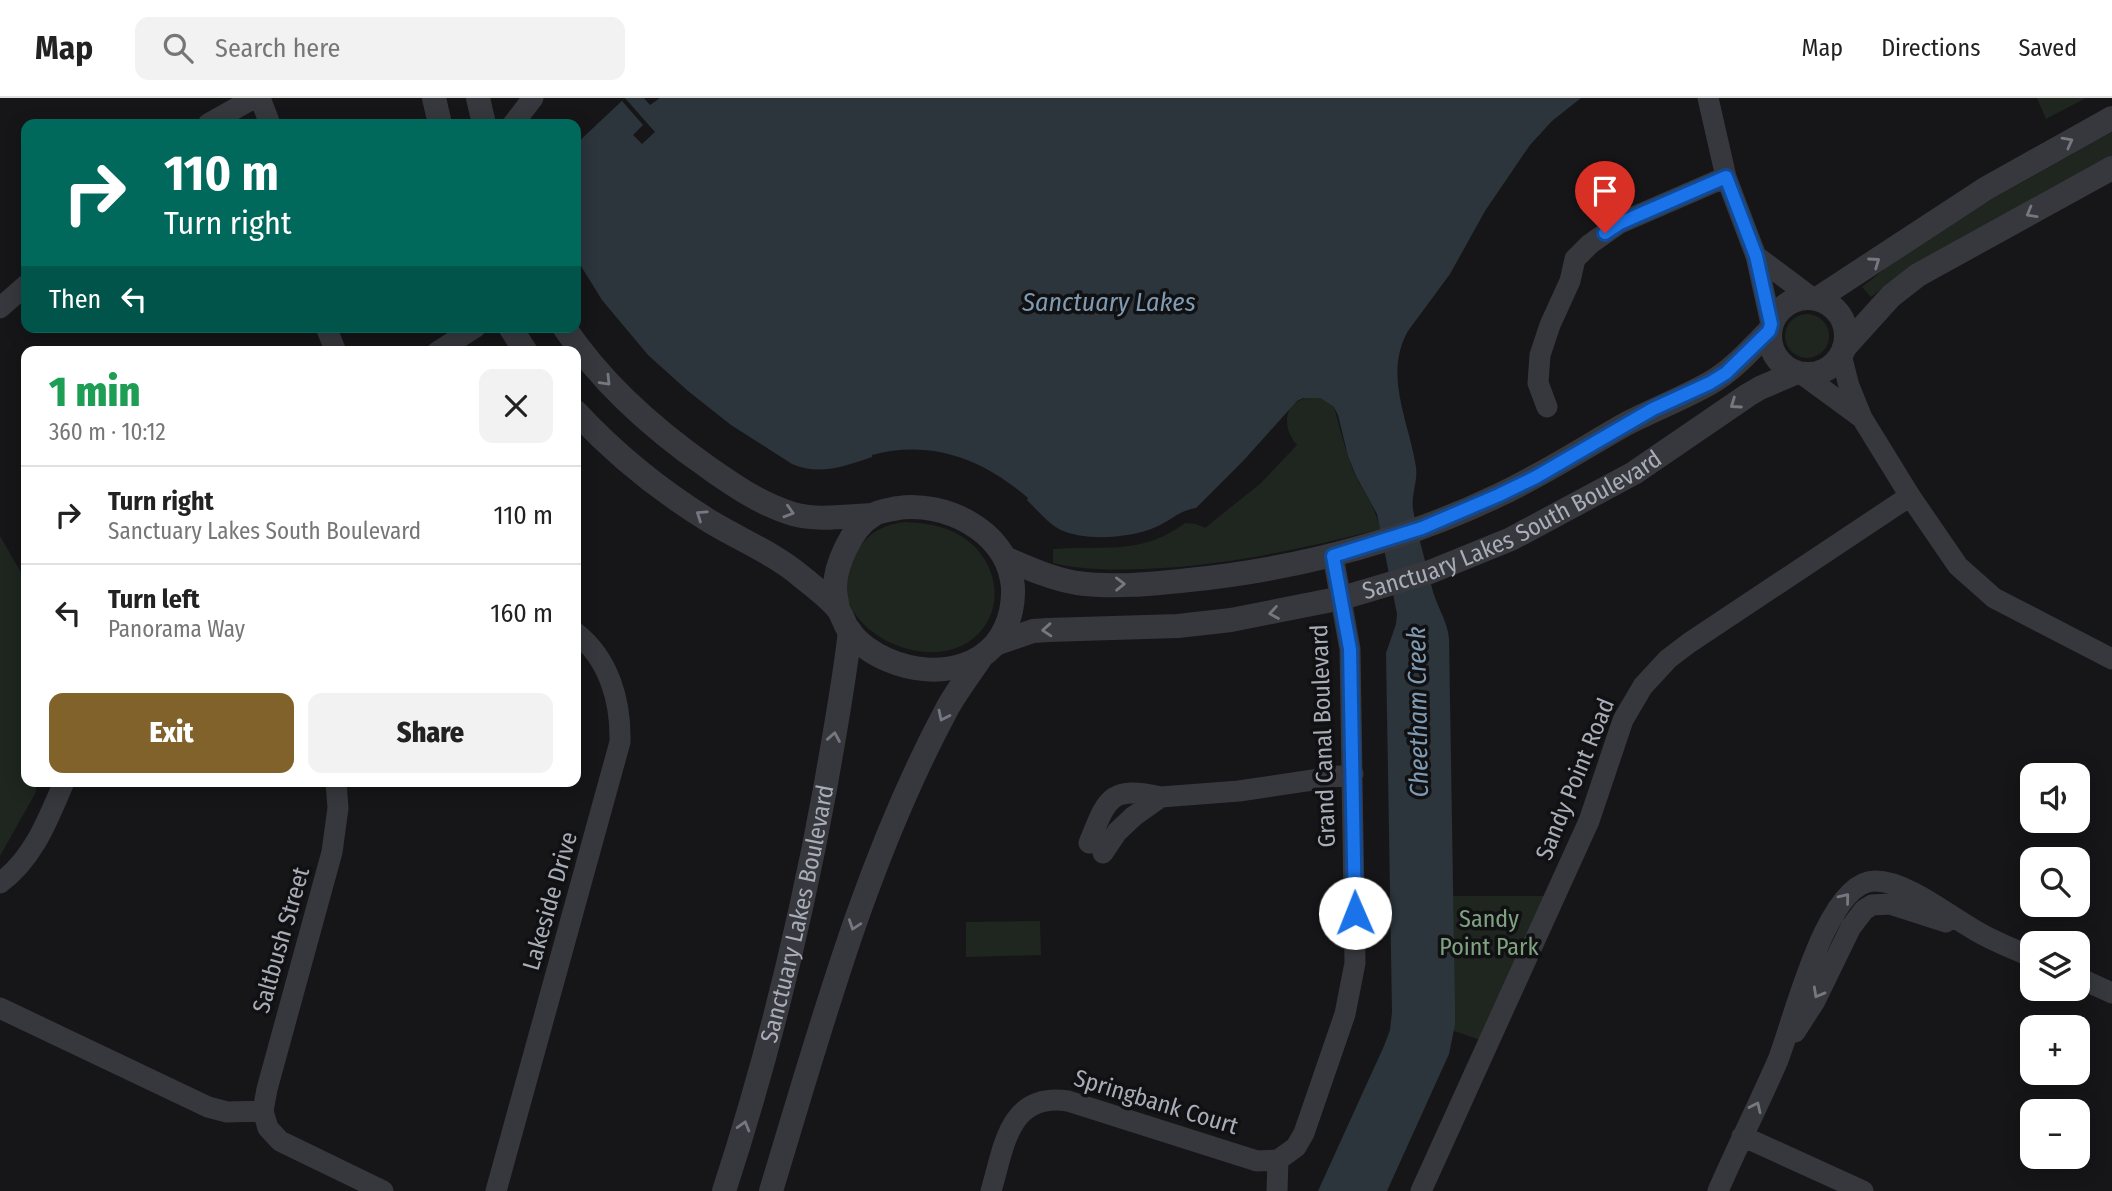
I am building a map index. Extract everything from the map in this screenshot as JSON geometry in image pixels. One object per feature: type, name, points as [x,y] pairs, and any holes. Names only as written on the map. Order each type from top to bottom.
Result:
[{"type":"street","points":[[217,119],[254,98]]},
{"type":"street","points":[[260,98],[268,119]]},
{"type":"street","points":[[433,98],[439,119]]},
{"type":"street","points":[[478,98],[483,119]]},
{"type":"street","points":[[517,119],[533,98]]},
{"type":"street","points":[[1708,98],[1726,177],[1756,256],[1770,328],[1770,344],[1775,357],[1784,366],[1862,418]]},
{"type":"street","points":[[1770,328],[1777,313],[1787,304],[1799,299],[1815,298],[1846,282],[1973,196],[2112,118]]},
{"type":"street","points":[[1798,374],[1824,371],[1834,364],[1891,296],[1918,275],[2112,168]]},
{"type":"street","points":[[1547,407],[1538,383],[1540,355],[1570,281],[1575,259],[1590,244],[1620,223],[1726,177]]},
{"type":"street","points":[[1756,256],[1838,312],[1844,323],[1846,336],[1843,351],[1849,386],[1862,418],[1910,496],[1958,566],[1994,598],[2112,659]]},
{"type":"street","points":[[0,308],[21,289]]},
{"type":"street","name":"Sanctuary Lakes South Boulevard","points":[[1007,559],[1067,581],[1163,583],[1278,568],[1380,542],[1422,528],[1524,483],[1653,409],[1710,383],[1726,373],[1770,328]]},
{"type":"street","points":[[446,346],[467,333]]},
{"type":"street","points":[[581,352],[627,402],[685,451],[731,484],[774,507],[807,517],[873,515],[913,506],[931,508],[970,523],[988,537],[1007,559],[1013,580],[1014,598],[1009,621],[989,651],[964,666],[914,668],[887,660],[870,650],[849,631],[838,609],[835,587],[839,564],[856,530],[873,515]]},
{"type":"street","name":"Sanctuary Lakes South Boulevard","points":[[989,651],[1040,630],[1178,626],[1284,611],[1342,598],[1430,572],[1511,540],[1634,473],[1760,388],[1798,374]]},
{"type":"street","points":[[581,417],[620,455],[649,478],[709,521],[789,567],[838,609]]},
{"type":"street","name":"Sandy Point Road","points":[[1421,1191],[1590,821],[1623,720],[1643,686],[1668,659],[1689,643],[1910,496]]},
{"type":"street","name":"Grand Canal Boulevard","points":[[1278,1160],[1289,1155],[1301,1141],[1345,1014],[1356,941],[1350,649],[1333,556]]},
{"type":"street","name":"Sanctuary Lakes Boulevard","points":[[724,1191],[790,957],[817,831],[842,689],[849,631]]},
{"type":"street","name":"Lakeside Drive","points":[[496,1191],[620,742],[620,714],[608,674],[590,645],[581,637]]},
{"type":"street","name":"Sanctuary Lakes Boulevard","points":[[771,1191],[847,946],[874,869],[898,811],[948,706],[989,651]]},
{"type":"street","points":[[1095,851],[1134,816],[1161,797],[1239,791],[1353,774]]},
{"type":"street","points":[[0,883],[13,873],[39,839],[62,787]]},
{"type":"street","name":"Saltbush Street","points":[[263,1111],[332,852],[338,808],[336,787]]},
{"type":"street","points":[[1717,1191],[1779,1058],[1815,1001],[1851,927],[1864,910],[1872,905],[1889,904],[1978,932],[2020,951]]},
{"type":"street","points":[[2090,983],[2112,993]]},
{"type":"street","points":[[0,1007],[208,1107],[227,1112],[263,1111],[268,1128],[280,1142],[383,1191]]},
{"type":"street","name":"Springbank Court","points":[[991,1191],[1016,1117],[1031,1105],[1047,1099],[1068,1101],[1257,1161],[1278,1160]]},
{"type":"street","points":[[1742,1136],[1863,1191]]},
{"type":"street","points":[[1277,1191],[1278,1160]]},
{"type":"green space","points":[[2037,98],[2086,98],[2046,119]]},
{"type":"green space","points":[[2112,132],[2112,156],[1910,267],[1871,297],[1862,287],[1967,213]]},
{"type":"green space","points":[[1807,314],[1822,321],[1829,336],[1822,351],[1807,358],[1792,351],[1785,336],[1792,321]]},
{"type":"green space","points":[[1312,397],[1320,398],[1334,407],[1355,475],[1373,507],[1380,529],[1292,550],[1203,564],[1109,569],[1053,563],[1053,549],[1137,545],[1169,533],[1185,523],[1205,528],[1261,483],[1297,445],[1289,430],[1288,415],[1295,403]]},
{"type":"green space","points":[[904,522],[933,525],[961,536],[983,556],[990,569],[995,597],[992,611],[976,636],[955,649],[930,652],[904,648],[880,637],[860,620],[848,600],[846,577],[856,552],[876,531]]},
{"type":"green space","points":[[0,536],[21,572],[21,787],[36,787],[36,792],[0,856]]},
{"type":"green space","name":"Sandy Point Park","points":[[1453,896],[1546,896],[1480,1040],[1454,1031]]},
{"type":"green space","points":[[1040,921],[1041,955],[966,957],[966,922]]},
{"type":"water","name":"Sanctuary Lakes","points":[[625,98],[644,98],[650,105],[660,98],[1581,98],[1552,121],[1530,145],[1485,211],[1450,274],[1408,331],[1398,364],[1400,398],[1416,467],[1413,504],[1415,519],[1434,594],[1449,638],[1455,1025],[1449,1054],[1387,1191],[1318,1191],[1384,1046],[1390,1030],[1392,1012],[1386,653],[1397,614],[1377,514],[1356,476],[1334,407],[1320,398],[1303,398],[1297,401],[1196,508],[1180,513],[1146,531],[1121,536],[1081,536],[1059,529],[1042,516],[1028,498],[1011,484],[974,463],[935,451],[894,451],[872,455],[842,466],[802,468],[731,425],[688,391],[648,355],[602,300],[581,266],[581,139]]},
{"type":"pier","points":[[625,98],[655,132],[642,144],[633,135],[643,125],[622,101]]},
{"type":"route","points":[[1355,913],[1350,649],[1333,556],[1422,528],[1536,477],[1653,409],[1726,373],[1769,331],[1771,324],[1756,256],[1726,177],[1620,223],[1605,233]]},
{"type":"water label","name":"Cheetham Creek","points":[[1418,712]]}]
